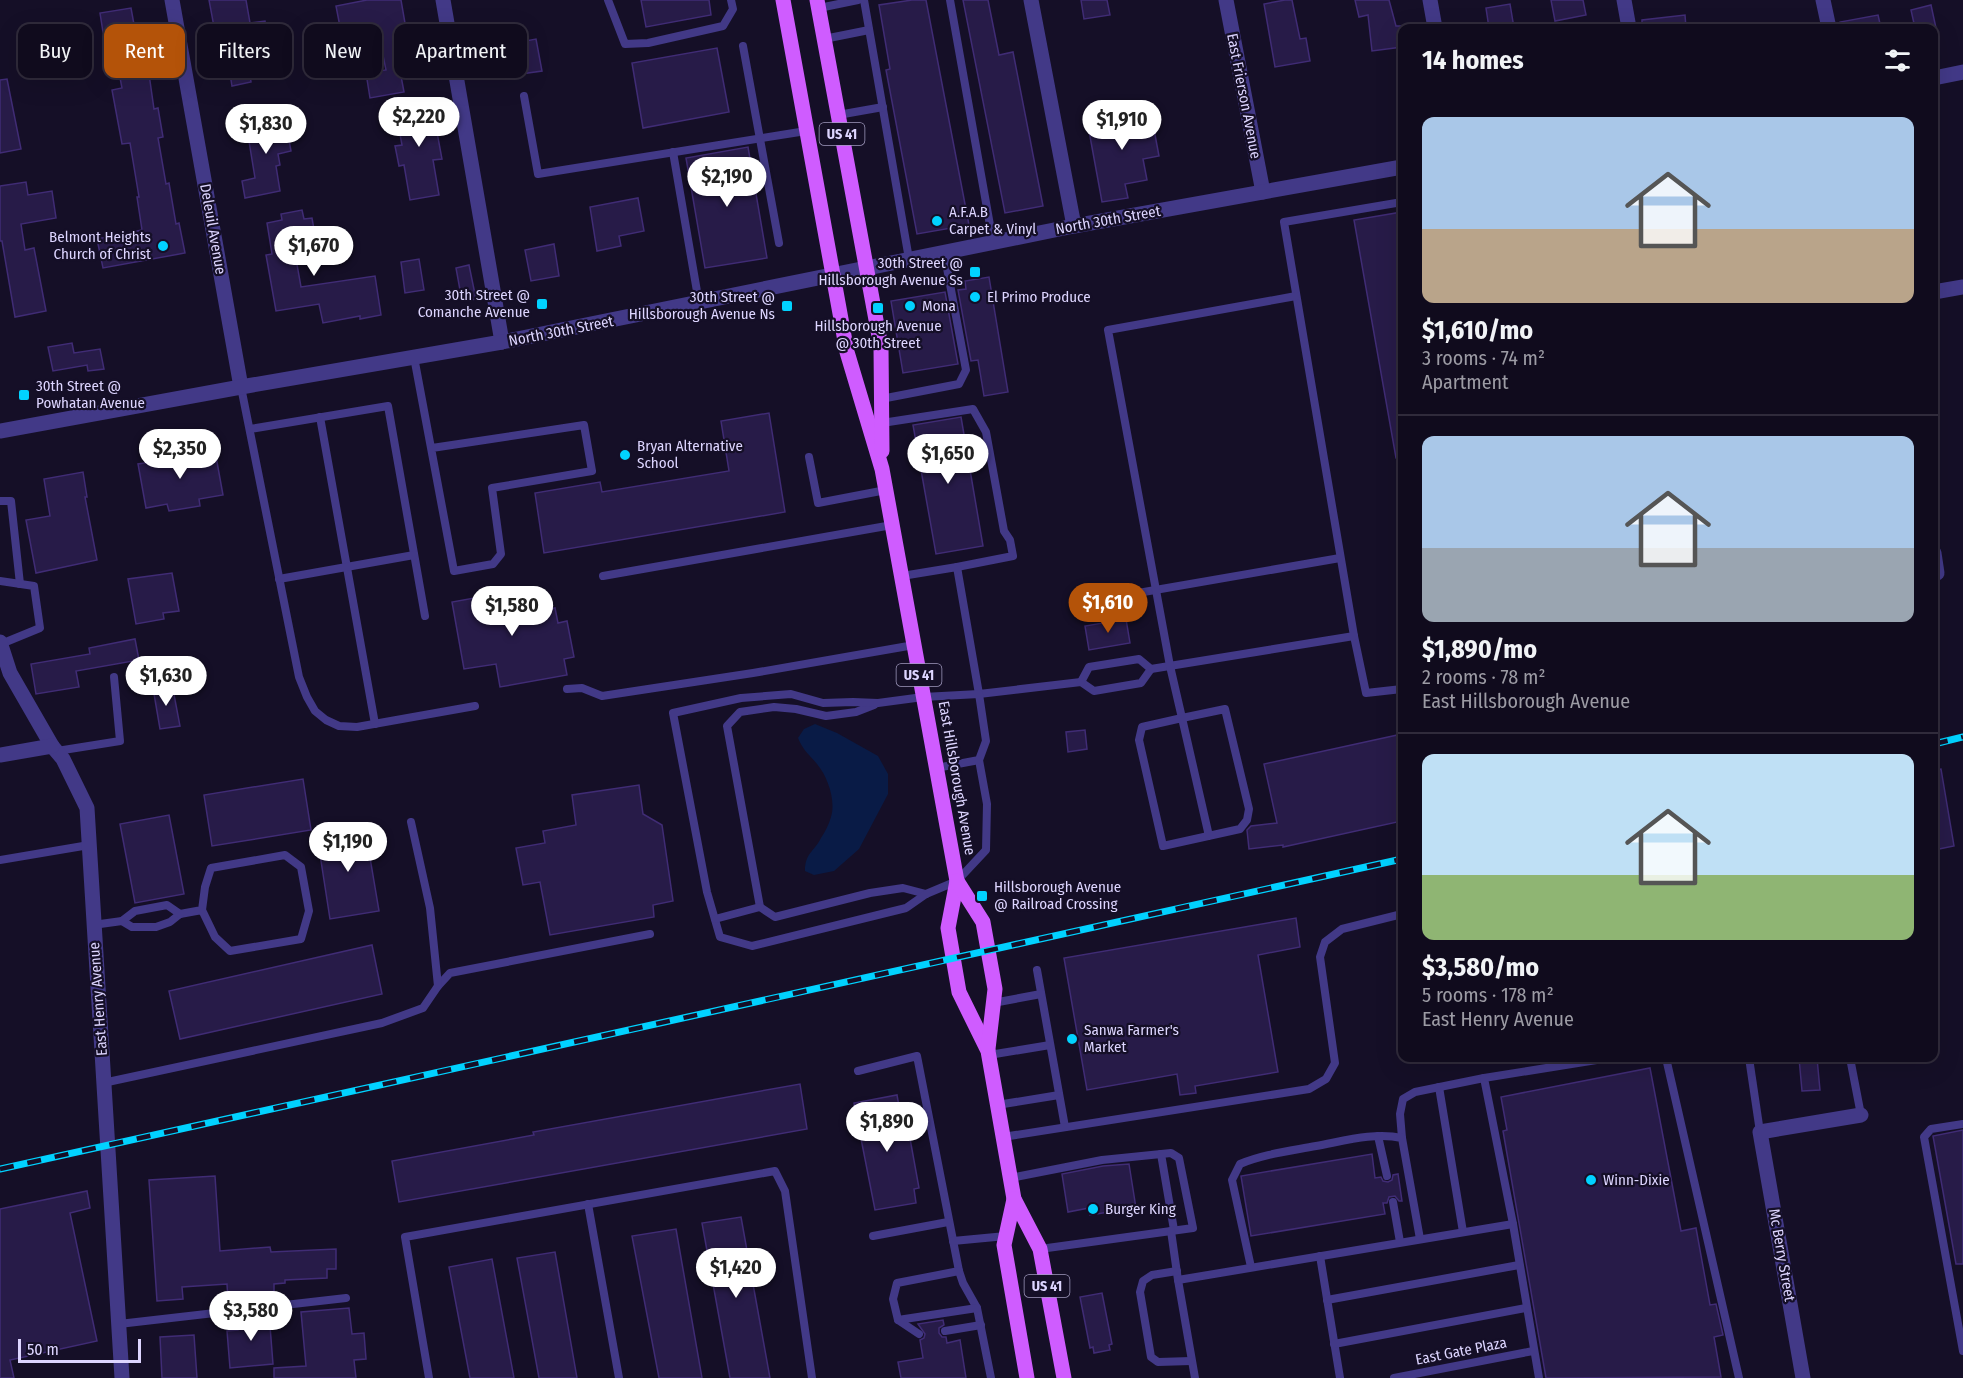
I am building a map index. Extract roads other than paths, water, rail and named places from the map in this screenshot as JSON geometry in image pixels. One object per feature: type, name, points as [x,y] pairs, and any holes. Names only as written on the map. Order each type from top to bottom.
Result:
[{"type":"main road","name":"East Hillsborough Avenue","points":[[783,0],[846,352],[882,469],[957,881],[948,928],[959,992],[988,1053]]},
{"type":"main road","name":"East Hillsborough Avenue","points":[[818,4],[881,347],[882,469]]},
{"type":"main road","name":"East Hillsborough Avenue","points":[[957,881],[983,922],[995,989],[988,1053],[997,1105],[1014,1199],[1040,1249],[1064,1378]]},
{"type":"main road","name":"East Hillsborough Avenue","points":[[1014,1199],[1004,1245],[1027,1378]]},
{"type":"street","name":"Deleuil Avenue","points":[[172,0],[241,387]]},
{"type":"street","points":[[443,0],[502,342]]},
{"type":"street","points":[[1031,0],[1074,226]]},
{"type":"street","name":"East Frierson Avenue","points":[[1226,0],[1263,192]]},
{"type":"street","points":[[1430,0],[1435,24]]},
{"type":"street","points":[[1624,0],[1628,24]]},
{"type":"street","points":[[1823,0],[1828,24]]},
{"type":"street","points":[[1938,77],[1963,72]]},
{"type":"street","name":"North 30th Street","points":[[0,431],[502,342],[1074,226],[1398,168]]},
{"type":"street","points":[[1938,291],[1963,287]]},
{"type":"street","name":"East Henry Avenue","points":[[0,643],[10,672],[54,749],[63,759],[87,808],[122,1378]]},
{"type":"street","points":[[0,755],[54,749]]},
{"type":"street","points":[[1760,1132],[1862,1115]]},
{"type":"street","name":"Mc Berry Street","points":[[1760,1132],[1803,1378]]},
{"type":"lane","points":[[608,0],[625,44],[648,44],[723,26],[733,9],[731,0]]},
{"type":"lane","points":[[818,4],[858,0]]},
{"type":"lane","points":[[864,0],[909,259]]},
{"type":"lane","points":[[950,0],[993,242]]},
{"type":"lane","points":[[824,39],[869,30]]},
{"type":"lane","points":[[743,46],[779,243]]},
{"type":"lane","points":[[524,96],[538,174],[806,131]]},
{"type":"lane","points":[[838,115],[883,107]]},
{"type":"lane","points":[[673,152],[699,303]]},
{"type":"lane","points":[[1398,203],[1284,222],[1353,636],[1366,693],[1398,689]]},
{"type":"lane","points":[[882,399],[959,384],[966,370],[944,252]]},
{"type":"lane","points":[[1209,836],[1170,666],[1108,330],[1296,296]]},
{"type":"lane","points":[[414,357],[454,571],[493,564],[501,554],[492,488],[592,471],[584,425],[432,448]]},
{"type":"lane","points":[[241,387],[299,677],[311,706],[320,717],[332,724],[348,727],[475,706]]},
{"type":"lane","points":[[250,429],[388,406],[425,616]]},
{"type":"lane","points":[[882,423],[973,409],[986,432],[1004,531],[1010,540],[1013,556],[902,576]]},
{"type":"lane","points":[[320,417],[375,724]]},
{"type":"lane","points":[[809,457],[818,503],[886,490]]},
{"type":"lane","points":[[0,501],[11,501],[20,584]]},
{"type":"lane","points":[[603,576],[892,525]]},
{"type":"lane","points":[[279,579],[414,555]]},
{"type":"lane","points":[[1086,602],[1340,558]]},
{"type":"lane","points":[[957,567],[979,694],[986,741],[979,760],[987,804],[986,850],[957,881],[926,894],[906,908],[752,946],[720,937],[707,892],[673,713],[741,698],[791,694],[823,703],[878,703],[923,697],[979,694],[1082,682],[1094,691],[1141,683],[1151,669],[1353,636]]},
{"type":"lane","points":[[0,581],[34,586],[40,628],[0,643]]},
{"type":"lane","points":[[567,689],[582,688],[598,696],[623,693],[914,645]]},
{"type":"lane","points":[[1082,682],[1089,667],[1138,658],[1151,669]]},
{"type":"lane","points":[[54,749],[120,741],[114,677]]},
{"type":"lane","points":[[878,703],[856,712],[826,716],[774,707],[740,712],[727,726],[760,907],[775,917],[870,893],[903,888],[926,894]]},
{"type":"lane","points":[[1225,709],[1249,809],[1247,820],[1240,829],[1162,846],[1139,740],[1142,727],[1182,718],[1225,709]]},
{"type":"lane","points":[[936,768],[979,760]]},
{"type":"lane","points":[[411,822],[430,908],[438,986]]},
{"type":"lane","points":[[0,860],[89,845]]},
{"type":"lane","points":[[285,855],[301,867],[309,911],[301,939],[230,951],[215,937],[202,910],[211,868],[285,855]]},
{"type":"lane","points":[[93,926],[122,921],[135,911],[167,905],[180,914]]},
{"type":"lane","points":[[715,919],[760,907]]},
{"type":"lane","points":[[122,921],[132,927],[156,927],[170,922],[180,914],[202,910]]},
{"type":"lane","points":[[1003,1137],[1309,1089],[1326,1079],[1335,1063],[1320,957],[1325,942],[1342,929],[1398,915]]},
{"type":"lane","points":[[104,1083],[382,1023],[423,1008],[450,973],[650,934]]},
{"type":"lane","points":[[1037,970],[1065,1127]]},
{"type":"lane","points":[[993,1003],[1041,994]]},
{"type":"lane","points":[[988,1053],[1050,1045]]},
{"type":"lane","points":[[858,1071],[918,1056],[959,1271],[977,1308],[991,1378]]},
{"type":"lane","points":[[1420,1239],[1402,1138],[1400,1114],[1404,1099],[1415,1092],[1439,1087],[1584,1062]]},
{"type":"lane","points":[[1667,1062],[1739,1378]]},
{"type":"lane","points":[[1750,1062],[1760,1132]]},
{"type":"lane","points":[[1851,1062],[1862,1115]]},
{"type":"lane","points":[[1484,1078],[1513,1224],[1539,1378]]},
{"type":"lane","points":[[1439,1087],[1463,1232]]},
{"type":"lane","points":[[997,1105],[1059,1095]]},
{"type":"lane","points":[[1963,1124],[1931,1130],[1924,1137],[1963,1350]]},
{"type":"lane","points":[[1251,1267],[1232,1180],[1240,1164],[1257,1156],[1378,1137],[1402,1138]]},
{"type":"lane","points":[[1378,1137],[1387,1176]]},
{"type":"lane","points":[[1161,1154],[1173,1230],[1177,1275],[1195,1378]]},
{"type":"lane","points":[[1010,1178],[1102,1160],[1161,1154],[1171,1154],[1179,1158],[1193,1228],[1040,1249]]},
{"type":"lane","points":[[429,1378],[405,1237],[774,1171],[785,1191],[812,1378]]},
{"type":"lane","points":[[1393,1202],[1400,1242]]},
{"type":"lane","points":[[588,1204],[619,1378]]},
{"type":"lane","points":[[873,1236],[948,1222]]},
{"type":"lane","points":[[1191,1361],[1158,1362],[1151,1357],[1140,1292],[1143,1281],[1152,1275],[1177,1275],[1251,1267],[1513,1224]]},
{"type":"lane","points":[[953,1242],[1006,1236]]},
{"type":"lane","points":[[1320,1256],[1340,1378]]},
{"type":"lane","points":[[1327,1299],[1519,1265]]},
{"type":"lane","points":[[919,1334],[898,1320],[893,1299],[897,1283],[959,1271]]},
{"type":"lane","points":[[119,1324],[346,1298]]},
{"type":"lane","points":[[898,1320],[977,1308]]},
{"type":"lane","points":[[1334,1344],[1526,1308]]},
{"type":"lane","points":[[945,1331],[981,1325]]},
{"type":"lane","name":"East Gate Plaza","points":[[1394,1378],[1533,1350]]},
{"type":"water","points":[[815,724],[837,733],[878,756],[888,774],[888,794],[859,849],[834,871],[814,875],[805,871],[807,860],[828,825],[832,811],[830,789],[825,776],[798,738],[804,729]]},
{"type":"railway","points":[[1938,743],[1963,737]]},
{"type":"railway","points":[[0,1169],[1398,860]]},
{"type":"place","name":"A.F.A.B Carpet & Vinyl","points":[[937,221]]},
{"type":"place","name":"Belmont Heights Church of Christ","points":[[163,246]]},
{"type":"place","name":"30th Street @ Hillsborough Avenue Ss","points":[[975,272]]},
{"type":"place","name":"El Primo Produce","points":[[975,297]]},
{"type":"place","name":"30th Street @ Comanche Avenue","points":[[542,304]]},
{"type":"place","name":"30th Street @ Hillsborough Avenue Ns","points":[[787,306]]},
{"type":"place","name":"Mona","points":[[910,306]]},
{"type":"place","name":"Hillsborough Avenue @ 30th Street","points":[[878,308]]},
{"type":"place","name":"30th Street @ Powhatan Avenue","points":[[24,395]]},
{"type":"place","name":"Bryan Alternative School","points":[[625,455]]},
{"type":"place","name":"Hillsborough Avenue @ Railroad Crossing","points":[[982,896]]},
{"type":"place","name":"Sanwa Farmer's Market","points":[[1072,1039]]},
{"type":"place","name":"Winn-Dixie","points":[[1591,1180]]},
{"type":"place","name":"Burger King","points":[[1093,1209]]}]
